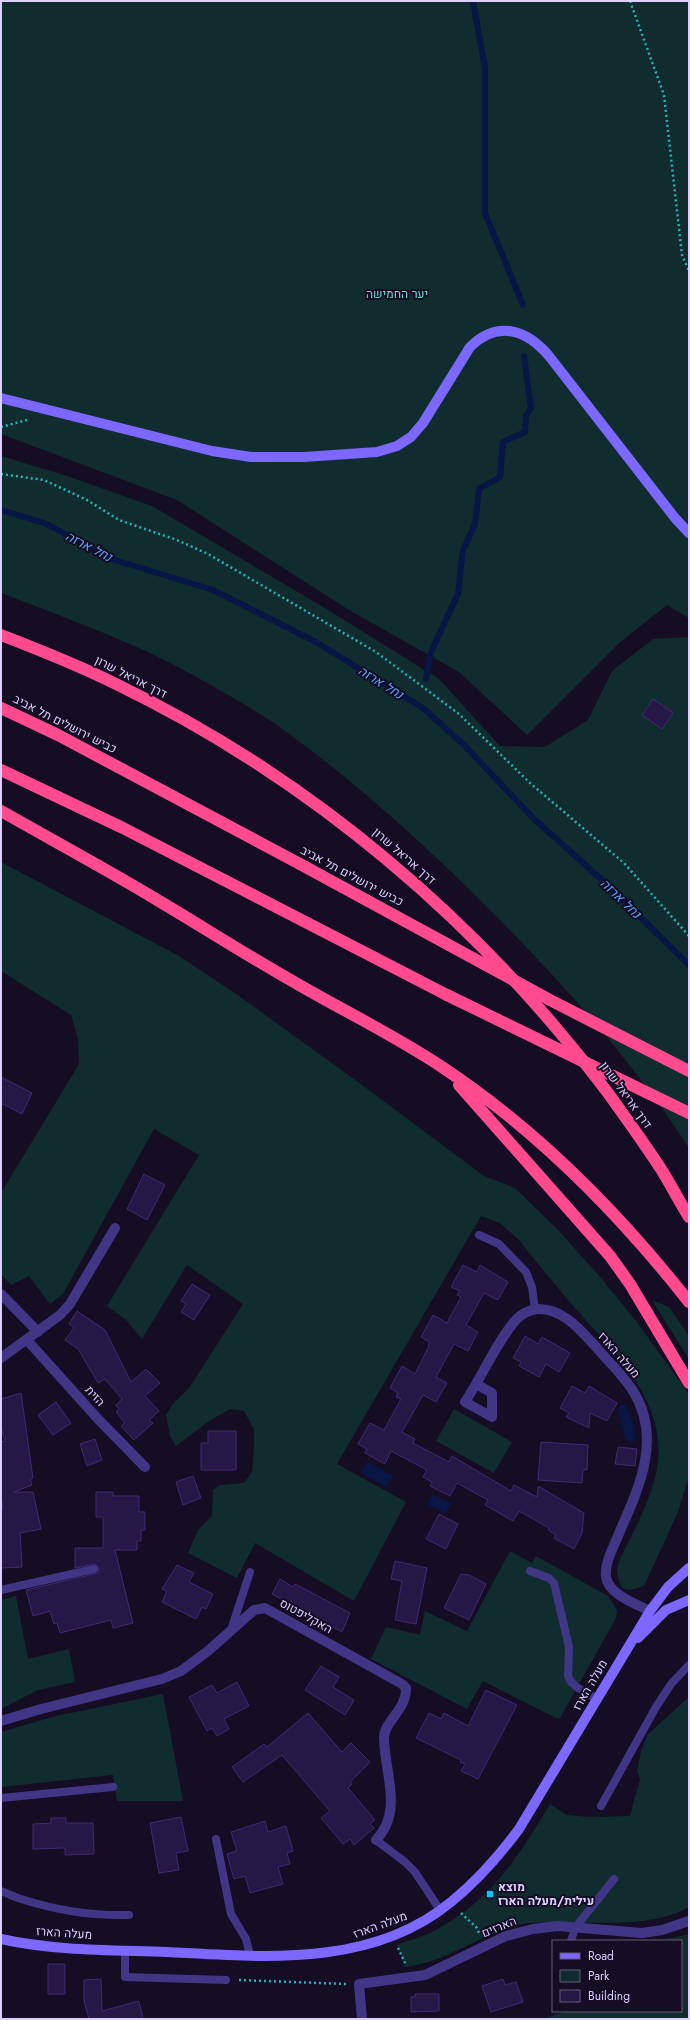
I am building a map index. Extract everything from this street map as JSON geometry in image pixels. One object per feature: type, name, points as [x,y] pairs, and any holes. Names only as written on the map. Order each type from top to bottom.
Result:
[{"type":"highway","name":"דרך אריאל שרון","points":[[1,634],[117,684],[206,732],[310,798],[379,852],[463,929],[540,1010],[593,1074],[636,1132],[689,1217]]},
{"type":"highway","name":"כביש ירושלים תל אביב","points":[[1,708],[58,735],[550,1000],[689,1071]]},
{"type":"highway","points":[[1,770],[123,828],[447,995],[689,1113]]},
{"type":"highway","points":[[1,811],[152,896],[301,986],[359,1017],[443,1068],[520,1126],[590,1190],[629,1231],[689,1302]]},
{"type":"highway","points":[[443,1068],[610,1256],[630,1284],[689,1383]]},
{"type":"main road","points":[[1,398],[212,451],[250,457],[304,457],[378,452],[398,446],[411,437],[424,423],[470,347],[480,337],[494,331],[512,331],[526,336],[539,344],[675,518],[689,533]]},
{"type":"main road","name":"מעלה הארז","points":[[1,1939],[59,1947],[250,1955],[310,1955],[334,1952],[372,1944],[393,1936],[426,1920],[450,1903],[473,1883],[493,1862],[519,1829],[626,1648],[650,1611],[668,1587],[689,1568]]},
{"type":"main road","name":"מעלה הארז","points":[[626,1648],[666,1610],[689,1600]]},
{"type":"street","points":[[1,1358],[60,1315],[70,1304],[115,1228]]},
{"type":"street","points":[[1,1294],[38,1332]]},
{"type":"street","name":"מעלה הארז","points":[[535,1310],[542,1309],[557,1313],[572,1322],[627,1382],[639,1402],[647,1436],[646,1460],[639,1488],[608,1562],[606,1576],[607,1582],[617,1592],[650,1611]]},
{"type":"street","points":[[476,1384],[515,1322],[521,1315],[535,1310]]},
{"type":"street","name":"הזית","points":[[27,1340],[145,1467]]},
{"type":"street","name":"האקליפטוס","points":[[1,1722],[41,1709],[162,1679],[181,1671],[230,1632],[254,1610],[265,1608],[402,1684],[406,1688],[406,1699],[385,1734],[391,1807],[388,1823],[376,1840]]},
{"type":"street","name":"הארזים","points":[[359,1984],[425,1975],[483,1947],[519,1932],[558,1926],[642,1932],[662,1930],[689,1921]]},
{"type":"street","points":[[359,1984],[362,2019]]},
{"type":"lane","points":[[479,1235],[499,1244],[526,1272],[532,1287],[535,1310]]},
{"type":"lane","points":[[1,1590],[94,1569]]},
{"type":"lane","points":[[530,1571],[549,1578],[554,1583],[569,1647],[568,1676],[571,1682],[578,1688],[597,1699]]},
{"type":"lane","points":[[230,1632],[250,1572]]},
{"type":"lane","points":[[600,1806],[656,1707],[671,1684],[689,1665]]},
{"type":"lane","points":[[1,1798],[113,1787]]},
{"type":"lane","points":[[216,1839],[231,1914],[246,1939],[250,1955]]},
{"type":"lane","points":[[376,1840],[405,1862],[415,1872],[440,1910]]},
{"type":"lane","points":[[571,1940],[575,1928],[614,1879]]},
{"type":"lane","points":[[1,1891],[16,1898],[60,1910],[106,1916],[129,1915]]},
{"type":"lane","points":[[125,1950],[125,1977],[226,1980]]},
{"type":"path","points":[[630,1],[664,95],[682,255],[689,271]]},
{"type":"path","points":[[1,474],[44,480],[87,500],[119,520],[177,540],[208,554],[376,652],[459,714],[530,783],[624,863],[689,936]]},
{"type":"path","points":[[450,1903],[477,1928],[483,1947]]},
{"type":"path","points":[[393,1936],[405,1965],[400,1968]]},
{"type":"path","points":[[226,1980],[359,1984]]},
{"type":"green space","name":"יער החמישה","points":[[1,1],[689,1],[689,618],[667,605],[619,643],[527,735],[459,672],[349,610],[177,500],[1,434]]},
{"type":"green space","points":[[1,456],[64,475],[152,506],[325,608],[439,679],[500,746],[545,747],[588,720],[612,671],[653,639],[689,637],[689,1148],[645,1085],[596,1025],[545,967],[492,912],[414,837],[360,789],[274,723],[176,666],[102,632],[1,593]]},
{"type":"green space","points":[[1,862],[179,956],[239,996],[354,1079],[484,1176],[515,1188],[559,1231],[602,1279],[639,1325],[689,1394],[689,1476],[678,1512],[644,1586],[632,1590],[624,1589],[620,1583],[617,1570],[621,1557],[646,1504],[657,1469],[659,1445],[655,1422],[647,1401],[635,1380],[606,1342],[575,1308],[519,1240],[500,1223],[481,1216],[337,1464],[406,1502],[354,1601],[255,1543],[237,1578],[188,1553],[198,1530],[212,1516],[213,1490],[220,1485],[244,1483],[252,1472],[254,1429],[244,1411],[230,1409],[209,1421],[176,1446],[170,1436],[166,1415],[172,1405],[189,1388],[243,1304],[187,1265],[142,1339],[126,1320],[107,1306],[199,1155],[154,1129],[63,1294],[50,1304],[29,1276],[11,1285],[1,1274],[1,1193],[79,1064],[78,1039],[71,1015],[1,971]]},
{"type":"green space","points":[[652,1300],[669,1307],[689,1336],[689,1359]]},
{"type":"green space","points":[[454,1409],[512,1442],[494,1473],[436,1441]]},
{"type":"green space","points":[[510,1551],[532,1563],[536,1556],[608,1596],[617,1610],[616,1618],[560,1718],[556,1718],[483,1681],[467,1709],[371,1659],[386,1627],[420,1635],[425,1611],[467,1631]]},
{"type":"green space","points":[[16,1596],[28,1659],[69,1649],[75,1682],[38,1690],[1,1709],[1,1600]]},
{"type":"green space","points":[[163,1694],[183,1801],[117,1801],[113,1775],[1,1787],[1,1732],[56,1716]]},
{"type":"green space","points":[[689,1697],[689,1907],[669,1915],[648,1920],[604,1923],[558,1922],[511,1926],[501,1929],[437,1959],[426,1963],[405,1967],[397,1945],[430,1933],[454,1919],[487,1892],[527,1842],[550,1804],[567,1815],[589,1817],[630,1816],[640,1779],[637,1771],[639,1761],[642,1748],[648,1734]]},
{"type":"green space","points":[[689,1934],[689,2019],[542,2019],[565,2012],[682,2012],[682,1940],[663,1940]]},
{"type":"water","points":[[621,1405],[626,1405],[634,1425],[636,1442],[626,1440],[625,1438],[618,1410]]},
{"type":"water","points":[[367,1461],[393,1476],[386,1487],[361,1473]]},
{"type":"water","points":[[432,1494],[451,1503],[446,1514],[427,1504]]},
{"type":"building","points":[[653,699],[673,713],[662,729],[642,715]]},
{"type":"building","points":[[1,1077],[32,1093],[22,1114],[1,1103]]},
{"type":"building","points":[[144,1174],[165,1185],[147,1220],[127,1209]]},
{"type":"building","points":[[463,1265],[477,1272],[480,1265],[508,1282],[498,1300],[484,1293],[466,1325],[478,1332],[468,1351],[454,1344],[436,1377],[447,1383],[436,1402],[423,1395],[402,1432],[415,1439],[413,1443],[449,1462],[452,1456],[511,1491],[514,1485],[537,1497],[538,1486],[584,1513],[582,1533],[574,1549],[554,1538],[556,1535],[548,1530],[549,1528],[519,1511],[513,1521],[485,1505],[488,1500],[457,1483],[450,1496],[430,1486],[432,1482],[423,1477],[427,1470],[391,1451],[385,1464],[365,1453],[367,1449],[358,1444],[370,1423],[384,1430],[401,1399],[396,1397],[398,1393],[390,1388],[402,1366],[415,1374],[429,1346],[428,1345],[430,1342],[421,1337],[433,1315],[447,1323],[461,1297],[457,1295],[460,1291],[451,1287]]},
{"type":"building","points":[[192,1284],[210,1295],[194,1320],[181,1312],[186,1304],[181,1301]]},
{"type":"building","points":[[77,1311],[105,1330],[131,1382],[146,1369],[160,1383],[145,1396],[159,1411],[149,1420],[153,1423],[134,1440],[121,1426],[125,1423],[116,1412],[119,1409],[116,1405],[122,1399],[105,1379],[98,1383],[78,1349],[65,1340],[74,1328],[69,1324]]},
{"type":"building","points":[[525,1336],[538,1344],[542,1337],[570,1353],[559,1372],[546,1364],[539,1377],[519,1366],[521,1362],[513,1358]]},
{"type":"building","points":[[572,1386],[585,1393],[589,1386],[617,1403],[607,1421],[590,1413],[589,1428],[566,1417],[569,1413],[560,1408]]},
{"type":"building","points":[[21,1393],[33,1478],[30,1479],[32,1485],[14,1492],[33,1492],[41,1529],[20,1533],[22,1567],[1,1568],[1,1510],[3,1509],[1,1496],[1,1442],[5,1441],[1,1426],[1,1399]]},
{"type":"building","points":[[56,1402],[71,1423],[53,1435],[38,1415]]},
{"type":"building","points":[[208,1431],[236,1431],[236,1470],[201,1470],[201,1443],[208,1443]]},
{"type":"building","points":[[95,1439],[102,1460],[87,1466],[80,1444]]},
{"type":"building","points":[[541,1442],[588,1445],[587,1470],[583,1470],[582,1483],[538,1480]]},
{"type":"building","points":[[618,1447],[637,1449],[635,1466],[615,1464]]},
{"type":"building","points":[[193,1476],[201,1498],[183,1505],[176,1482]]},
{"type":"building","points":[[96,1492],[113,1492],[113,1496],[139,1496],[139,1512],[145,1512],[145,1530],[141,1530],[141,1541],[137,1541],[137,1550],[115,1550],[133,1623],[113,1628],[111,1620],[60,1633],[57,1623],[54,1624],[50,1611],[33,1616],[26,1590],[98,1573],[99,1567],[95,1564],[75,1568],[75,1548],[103,1548],[103,1517],[96,1517]]},
{"type":"building","points":[[439,1514],[458,1524],[446,1549],[426,1539]]},
{"type":"building","points":[[395,1561],[427,1568],[416,1624],[395,1620],[402,1581],[391,1579]]},
{"type":"building","points":[[177,1565],[194,1573],[189,1582],[213,1594],[206,1609],[202,1607],[196,1619],[162,1602],[167,1591],[162,1589]]},
{"type":"building","points":[[461,1574],[469,1575],[486,1584],[469,1620],[444,1608]]},
{"type":"building","points":[[280,1579],[293,1587],[295,1584],[350,1613],[342,1632],[272,1594]]},
{"type":"building","points":[[321,1666],[339,1677],[333,1687],[354,1700],[345,1715],[305,1690]]},
{"type":"building","points":[[237,1682],[249,1706],[224,1719],[229,1729],[217,1736],[212,1728],[207,1731],[189,1697],[212,1685],[217,1693]]},
{"type":"building","points":[[486,1690],[517,1705],[478,1779],[461,1771],[465,1764],[460,1762],[461,1760],[416,1738],[429,1713],[441,1719],[444,1713],[468,1726]]},
{"type":"building","points":[[308,1713],[342,1752],[351,1743],[370,1762],[350,1782],[352,1784],[348,1788],[375,1820],[370,1824],[374,1828],[354,1845],[350,1839],[343,1844],[321,1818],[330,1811],[282,1755],[243,1782],[232,1767],[264,1744],[267,1747]]},
{"type":"building","points":[[181,1817],[188,1851],[176,1853],[179,1870],[159,1873],[150,1823]]},
{"type":"building","points":[[51,1818],[66,1818],[66,1823],[93,1823],[94,1854],[65,1855],[65,1848],[33,1849],[33,1824],[51,1823]]},
{"type":"building","points":[[265,1821],[268,1832],[286,1826],[293,1851],[287,1853],[290,1864],[278,1867],[283,1884],[250,1893],[245,1876],[234,1879],[227,1854],[237,1851],[231,1832]]},
{"type":"building","points":[[48,1964],[65,1964],[65,1994],[48,1994]]},
{"type":"building","points":[[101,1979],[102,2011],[139,2001],[143,2019],[89,2019],[84,2001],[84,1980]]},
{"type":"building","points":[[503,1979],[505,1985],[516,1982],[523,2002],[491,2012],[482,1986]]},
{"type":"building","points":[[415,1994],[439,1994],[439,2011],[411,2012],[411,1997],[415,1997]]},
{"type":"waterway","points":[[473,1],[485,68],[485,213],[523,305]]},
{"type":"waterway","points":[[426,679],[431,652],[458,594],[463,550],[475,524],[479,489],[500,477],[503,442],[525,432],[526,416],[531,408],[524,356]]},
{"type":"waterway","name":"נחל ארזה","points":[[1,510],[47,524],[105,557],[213,590],[316,642],[423,708],[465,746],[534,819],[610,887],[689,965]]},
{"type":"place","name":"מוצא עילית/מעלה הארז","points":[[490,1894]]}]
